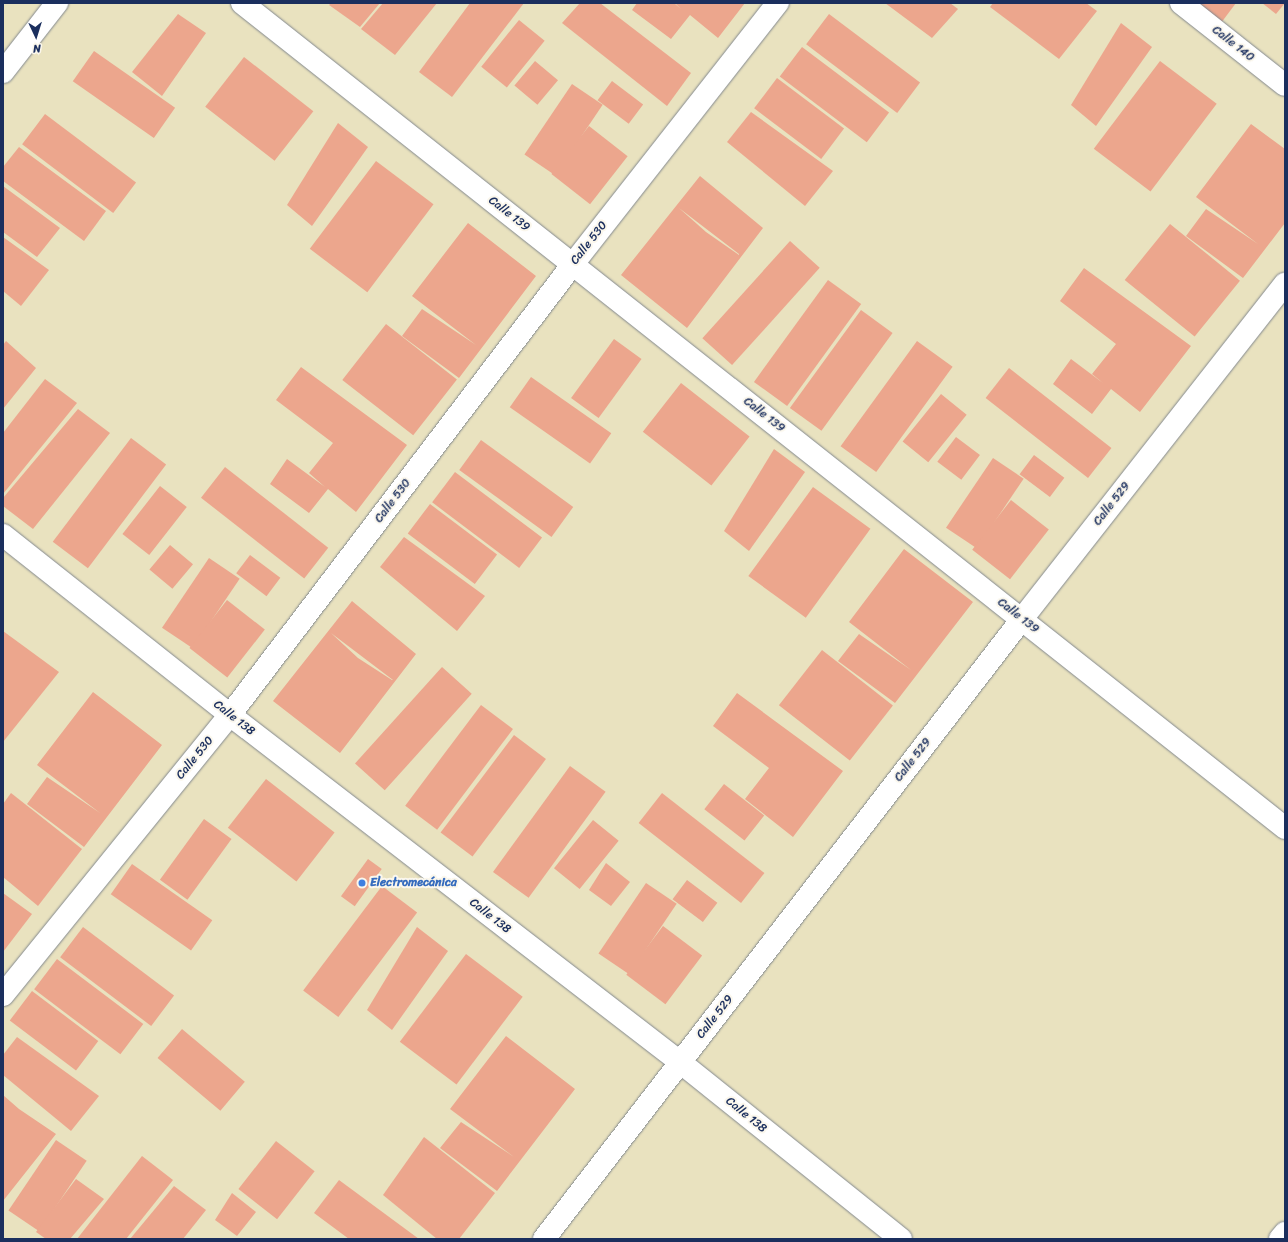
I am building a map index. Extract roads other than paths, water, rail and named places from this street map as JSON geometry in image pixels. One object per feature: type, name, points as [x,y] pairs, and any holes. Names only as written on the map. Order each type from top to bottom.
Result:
[{"type":"street","points":[[3,72],[57,3]]},
{"type":"street","name":"Calle 139","points":[[242,3],[1285,828]]},
{"type":"street","name":"Calle 530","points":[[3,995],[230,715],[573,264],[778,3]]},
{"type":"street","name":"Calle 140","points":[[1181,3],[1285,85]]},
{"type":"street","name":"Calle 529","points":[[544,1239],[1022,619],[1285,284]]},
{"type":"street","name":"Calle 138","points":[[3,535],[230,715],[680,1062],[901,1239]]},
{"type":"street","points":[[1280,1239],[1285,1233]]},
{"type":"place","name":"Electromecánica","points":[[362,883]]}]
